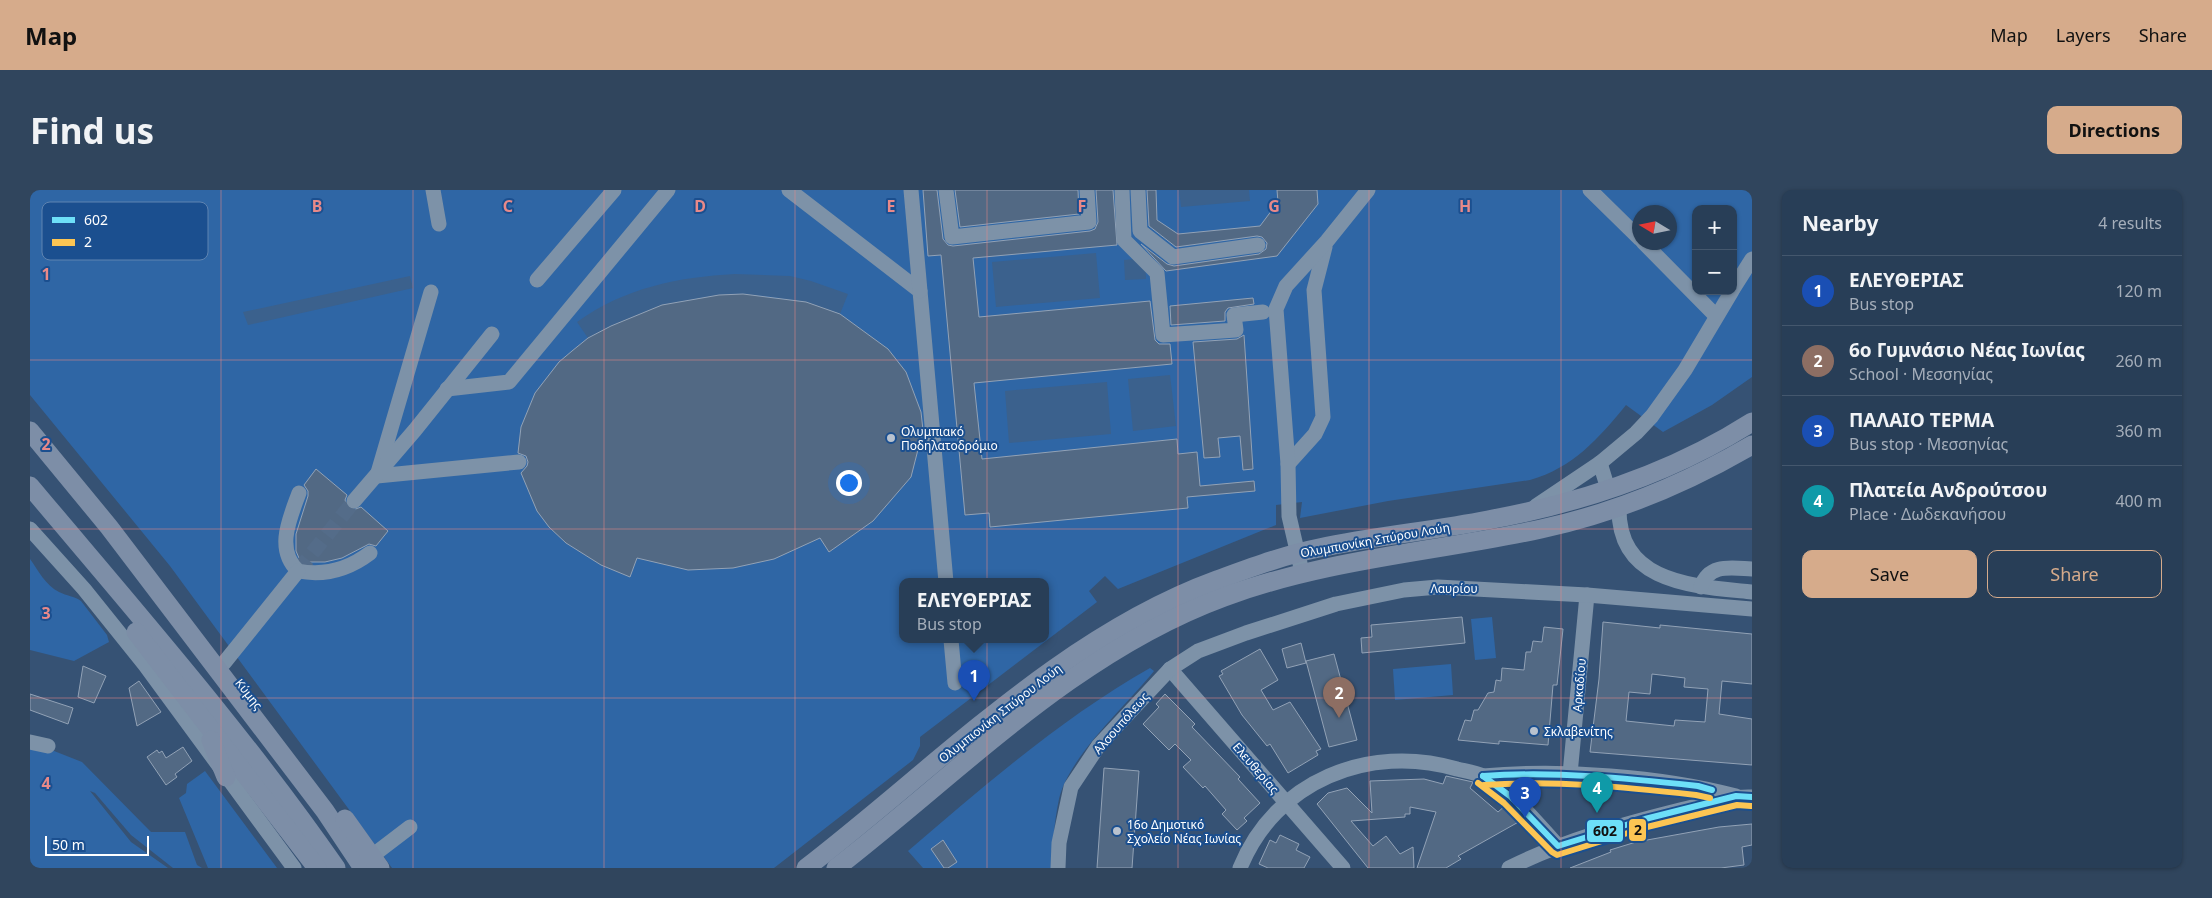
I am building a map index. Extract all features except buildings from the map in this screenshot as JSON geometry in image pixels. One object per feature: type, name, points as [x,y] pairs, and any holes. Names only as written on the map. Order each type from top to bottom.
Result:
[{"type":"main road","name":"Ολυμπιονίκη Σπύρου Λούη","points":[[806,868],[858,828],[1003,708],[1103,636],[1185,593],[1297,553],[1518,514],[1608,489],[1654,474],[1684,461],[1724,440],[1752,422]]},
{"type":"main road","name":"Κύμης","points":[[30,430],[109,527],[325,811],[372,864]]},
{"type":"main road","name":"Ολυμπιονίκη Σπύρου Λούη","points":[[836,868],[1040,702],[1114,650],[1192,610],[1251,588],[1302,572],[1543,529],[1619,506],[1691,478],[1752,445]]},
{"type":"main road","points":[[30,486],[205,696],[307,826],[336,868]]},
{"type":"main road","name":"Κύμης","points":[[109,527],[136,551],[176,597],[224,663],[335,804],[372,864]]},
{"type":"main road","points":[[111,583],[122,613],[317,868]]},
{"type":"main road","points":[[200,716],[226,777]]},
{"type":"street","points":[[434,190],[440,224]]},
{"type":"street","points":[[537,280],[614,190]]},
{"type":"street","points":[[447,389],[509,382],[668,190]]},
{"type":"street","points":[[789,190],[920,291]]},
{"type":"street","points":[[911,190],[946,578]]},
{"type":"street","points":[[952,190],[946,190],[952,237],[1089,222],[1087,190]]},
{"type":"street","points":[[1122,190],[1124,240],[1157,273],[1163,334],[1236,330],[1234,315],[1263,312]]},
{"type":"street","points":[[1138,190],[1140,231],[1173,257],[1258,245]]},
{"type":"street","points":[[1302,572],[1288,510],[1288,464],[1276,310],[1286,286],[1327,241],[1368,190]]},
{"type":"street","points":[[1590,190],[1632,232]]},
{"type":"street","points":[[1288,464],[1315,434],[1323,417],[1314,290],[1327,241]]},
{"type":"street","points":[[1650,250],[1716,316]]},
{"type":"street","points":[[1737,283],[1752,259]]},
{"type":"street","points":[[377,476],[431,292]]},
{"type":"street","points":[[1518,514],[1550,498],[1584,472],[1600,463],[1636,433],[1668,396],[1730,295]]},
{"type":"street","points":[[354,501],[377,476],[492,334]]},
{"type":"street","points":[[377,476],[519,462]]},
{"type":"street","points":[[1600,463],[1608,489]]},
{"type":"street","points":[[299,493],[288,524],[286,540],[287,556],[298,571],[320,573],[339,570],[358,563],[370,553]]},
{"type":"street","points":[[1619,506],[1619,530],[1624,543],[1644,565],[1663,577],[1701,587],[1752,592]]},
{"type":"street","points":[[30,529],[84,589],[134,652],[294,868]]},
{"type":"street","points":[[1701,587],[1704,579],[1714,570],[1720,568],[1752,570]]},
{"type":"street","points":[[224,663],[298,571]]},
{"type":"street","name":"Λαυρίου","points":[[1170,669],[1198,651],[1285,619],[1336,604],[1404,590],[1438,587],[1471,588],[1752,608]]},
{"type":"street","name":"Αρκαδίου","points":[[1570,774],[1587,595]]},
{"type":"street","points":[[951,643],[955,683]]},
{"type":"street","name":"Ελευθερίας","points":[[1170,669],[1343,868]]},
{"type":"street","name":"Αλσουπόλεως","points":[[1058,868],[1059,843],[1071,788],[1099,745],[1170,669]]},
{"type":"street","points":[[30,742],[48,746]]},
{"type":"street","points":[[1240,868],[1256,836],[1272,814],[1286,802],[1336,773],[1363,764],[1387,761],[1434,762],[1483,776],[1510,796],[1558,846]]},
{"type":"street","points":[[1483,776],[1518,773],[1570,774],[1698,786],[1736,796],[1752,797]]},
{"type":"street","points":[[1509,868],[1558,846],[1645,819],[1736,796]]},
{"type":"street","points":[[372,864],[410,827]]},
{"type":"shaded area","points":[[30,190],[1752,190],[1752,377],[1712,405],[1663,432],[1626,405],[1606,429],[1572,460],[1545,475],[1530,480],[1388,501],[1300,518],[1302,502],[1276,505],[1276,525],[1118,589],[1105,576],[1089,591],[1097,602],[1049,639],[1049,578],[899,578],[899,643],[1043,643],[920,737],[920,746],[913,760],[774,868],[392,868],[170,566],[30,395]]},
{"type":"shaded area","points":[[1179,190],[1249,190],[1250,201],[1181,207]]},
{"type":"shaded area","points":[[1096,253],[1100,298],[996,307],[992,262]]},
{"type":"shaded area","points":[[1145,258],[1146,279],[1125,280],[1124,260]]},
{"type":"shaded area","points":[[735,274],[790,276],[848,294],[840,314],[806,303],[773,297],[742,295],[711,296],[651,310],[588,338],[577,322],[595,310],[652,286],[693,278]]},
{"type":"shaded area","points":[[410,276],[413,288],[248,325],[243,312]]},
{"type":"shaded area","points":[[1170,375],[1176,426],[1133,431],[1128,379]]},
{"type":"shaded area","points":[[1107,382],[1111,434],[1009,443],[1005,391]]},
{"type":"shaded area","points":[[30,559],[50,586],[81,601],[107,635],[109,642],[74,661],[30,650]]},
{"type":"shaded area","points":[[1492,617],[1496,658],[1475,660],[1471,619]]},
{"type":"shaded area","points":[[1451,664],[1453,695],[1395,700],[1393,669]]},
{"type":"shaded area","points":[[1150,668],[1154,671],[1086,749],[1065,783],[1057,808],[1051,868],[923,868],[908,851],[995,777],[1055,730]]},
{"type":"shaded area","points":[[30,745],[49,749],[82,762],[151,832],[185,832],[197,865],[202,868],[173,868],[131,835],[95,793],[90,791],[131,842],[168,868],[30,868]]},
{"type":"shaded area","points":[[205,771],[277,868],[208,868],[179,798],[186,793],[187,784]]},
{"type":"tunnel","points":[[298,571],[354,501]]},
{"type":"transit line","name":"602","points":[[1483,776],[1537,774],[1590,776],[1698,786],[1712,790]]},
{"type":"transit line","name":"602","points":[[1483,776],[1510,796],[1558,846],[1645,819],[1736,796],[1752,797]]},
{"type":"transit line","name":"2","points":[[1478,783],[1504,803],[1557,855],[1647,827],[1737,805],[1751,806]]},
{"type":"transit line","name":"2","points":[[1484,785],[1537,783],[1590,785],[1669,792],[1710,798]]},
{"type":"place","name":"Ολυμπιακό Ποδηλατοδρόμιο","points":[[891,438]]},
{"type":"place","name":"ΕΛΕΥΘΕΡΙΑΣ","points":[[974,701]]},
{"type":"place","name":"6ο Γυμνάσιο Νέας Ιωνίας","points":[[1339,718]]},
{"type":"place","name":"Σκλαβενίτης","points":[[1534,731]]},
{"type":"place","name":"Πλατεία Ανδρούτσου","points":[[1597,813]]},
{"type":"place","name":"ΠΑΛΑΙΟ ΤΕΡΜΑ","points":[[1525,818]]},
{"type":"place","name":"16ο Δημοτικό Σχολείο Νέας Ιωνίας","points":[[1117,831]]}]
